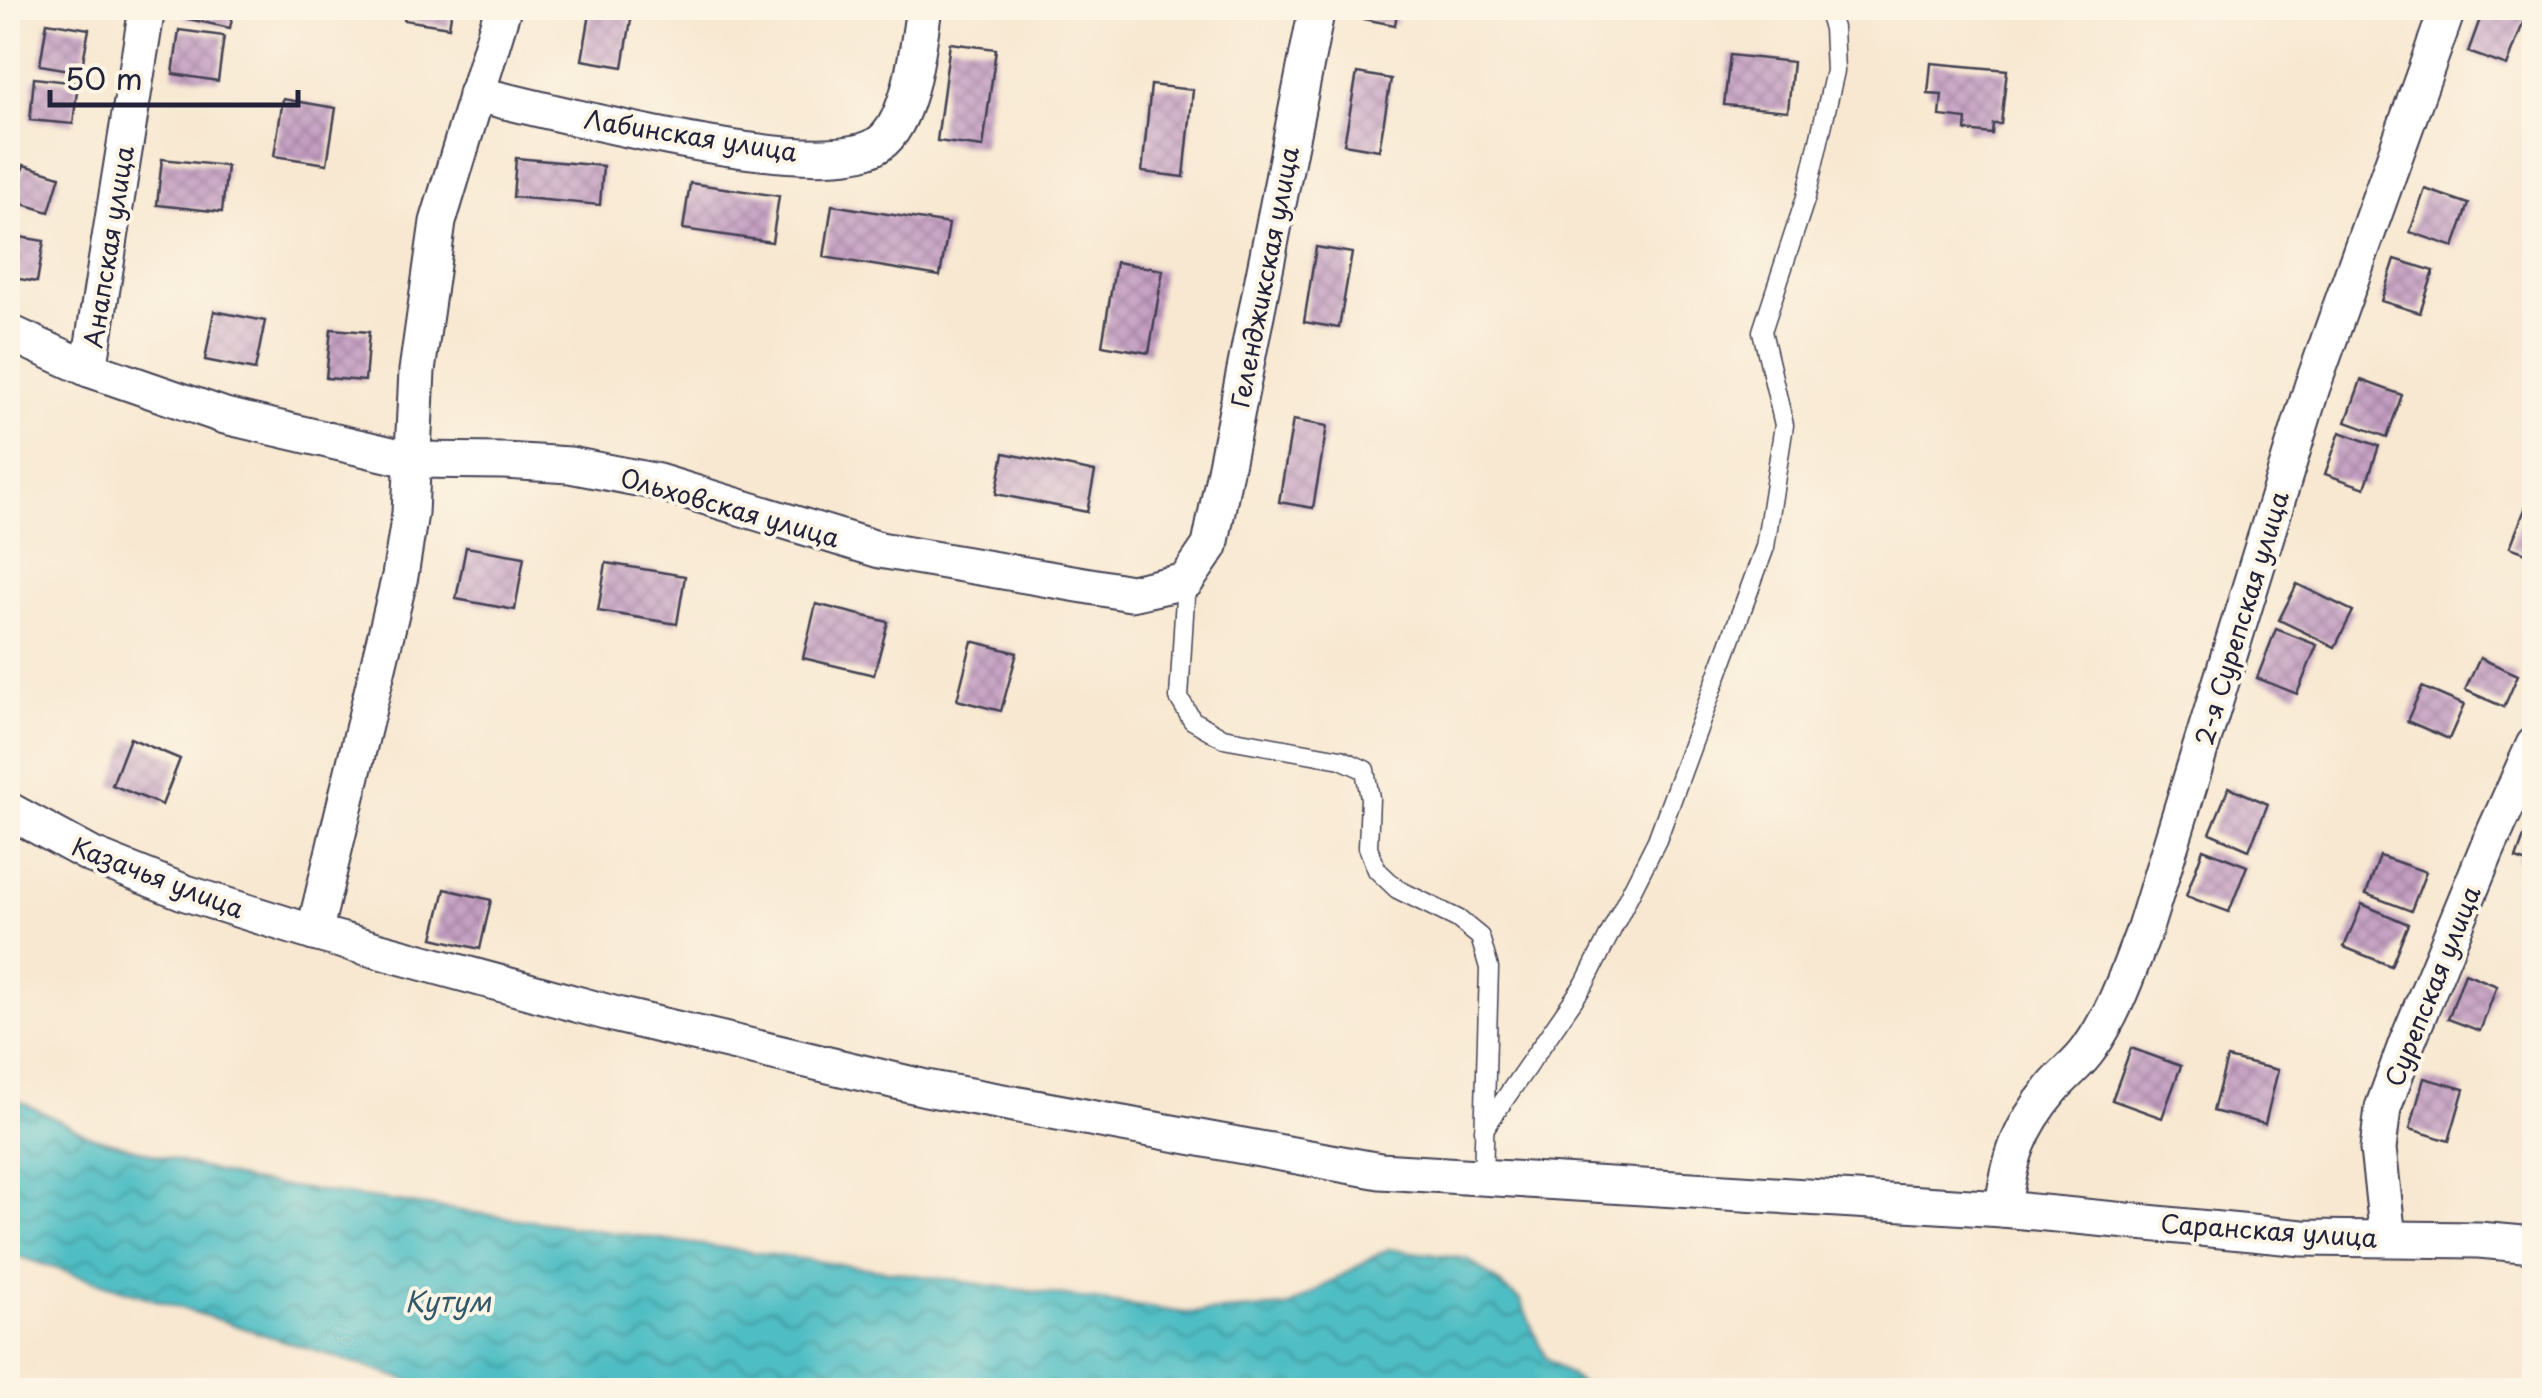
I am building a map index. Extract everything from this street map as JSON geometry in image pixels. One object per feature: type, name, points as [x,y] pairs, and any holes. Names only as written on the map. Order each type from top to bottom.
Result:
[{"type":"street","name":"Анапская улица","points":[[88,368],[147,8]]},
{"type":"street","points":[[314,932],[400,576],[414,460],[417,371],[438,222],[503,8]]},
{"type":"street","name":"Лабинская улица","points":[[476,94],[645,132],[784,155],[842,155],[875,147],[892,131],[905,105],[924,8]]},
{"type":"street","name":"Геленджикская улица","points":[[1186,581],[1210,546],[1317,8]]},
{"type":"street","name":"2-я Сурепская улица","points":[[2003,1209],[2008,1167],[2023,1126],[2088,1050],[2115,1005],[2145,928],[2312,388],[2448,8]]},
{"type":"street","name":"Ольховская улица","points":[[8,332],[88,368],[225,416],[414,460],[504,460],[588,469],[658,482],[880,550],[1131,592],[1186,581]]},
{"type":"street","name":"Сурепская улица","points":[[2388,1238],[2378,1149],[2384,1108],[2435,974],[2534,745]]},
{"type":"street","name":"Казачья улица","points":[[8,810],[91,855],[186,893],[618,1015],[926,1088],[1380,1171],[1483,1178]]},
{"type":"street","name":"Саранская улица","points":[[1483,1178],[2003,1209],[2303,1238],[2479,1240],[2534,1245]]},
{"type":"lane","points":[[1484,1129],[1586,983],[1657,840],[1764,547],[1784,425],[1762,331],[1806,196],[1835,71],[1833,28],[1826,8]]},
{"type":"lane","points":[[1186,581],[1179,698],[1192,720],[1223,738],[1341,759],[1366,770],[1370,798],[1368,847],[1377,870],[1397,889],[1458,919],[1480,938],[1489,968],[1483,1178]]},
{"type":"water","name":"Кутум","points":[[8,1095],[90,1136],[248,1181],[1186,1313],[1288,1307],[1387,1249],[1468,1259],[1520,1300],[1545,1357],[1590,1390],[439,1390],[8,1253]]},
{"type":"building","points":[[186,8],[234,8],[230,28],[184,18]]},
{"type":"building","points":[[406,8],[452,8],[449,27],[404,20]]},
{"type":"building","points":[[591,8],[633,8],[623,67],[582,60]]},
{"type":"building","points":[[1365,8],[1398,8],[1395,25],[1363,19]]},
{"type":"building","points":[[2484,8],[2505,8],[2526,15],[2507,66],[2468,52]]},
{"type":"building","points":[[47,22],[89,29],[81,72],[40,65]]},
{"type":"building","points":[[179,30],[224,36],[218,81],[173,74]]},
{"type":"building","points":[[950,43],[996,49],[983,147],[937,141]]},
{"type":"building","points":[[1730,55],[1793,62],[1788,111],[1724,105]]},
{"type":"building","points":[[1931,63],[2007,70],[2001,124],[1993,124],[1992,134],[1966,131],[1967,119],[1940,116],[1942,95],[1928,94]]},
{"type":"building","points":[[1357,73],[1391,79],[1379,150],[1344,144]]},
{"type":"building","points":[[34,78],[78,83],[73,124],[30,120]]},
{"type":"building","points":[[1151,85],[1193,90],[1184,177],[1142,172]]},
{"type":"building","points":[[283,99],[336,108],[327,164],[274,156]]},
{"type":"building","points":[[516,158],[603,166],[600,205],[513,197]]},
{"type":"building","points":[[162,159],[227,166],[222,212],[157,205]]},
{"type":"building","points":[[24,165],[60,176],[49,212],[13,201]]},
{"type":"building","points":[[690,183],[779,196],[772,242],[683,229]]},
{"type":"building","points":[[2425,189],[2469,204],[2454,247],[2410,232]]},
{"type":"building","points":[[832,205],[949,224],[940,276],[824,257]]},
{"type":"building","points":[[8,235],[44,241],[37,282],[8,277]]},
{"type":"building","points":[[1316,247],[1352,253],[1339,328],[1304,322]]},
{"type":"building","points":[[2395,259],[2434,271],[2420,313],[2381,301]]},
{"type":"building","points":[[1116,262],[1163,270],[1149,353],[1102,345]]},
{"type":"building","points":[[214,311],[265,321],[255,370],[205,360]]},
{"type":"building","points":[[331,329],[369,332],[365,381],[326,378]]},
{"type":"building","points":[[2361,380],[2402,395],[2387,437],[2346,422]]},
{"type":"building","points":[[1293,420],[1327,426],[1313,508],[1279,502]]},
{"type":"building","points":[[2340,432],[2379,446],[2365,488],[2325,474]]},
{"type":"building","points":[[1004,453],[1095,472],[1087,512],[996,494]]},
{"type":"building","points":[[2529,499],[2534,501],[2534,556],[2510,547]]},
{"type":"building","points":[[466,547],[524,557],[515,610],[456,599]]},
{"type":"building","points":[[606,563],[685,576],[677,624],[598,611]]},
{"type":"building","points":[[2297,584],[2353,611],[2335,647],[2279,620]]},
{"type":"building","points":[[816,604],[888,622],[874,675],[803,658]]},
{"type":"building","points":[[2276,629],[2317,645],[2297,694],[2257,678]]},
{"type":"building","points":[[972,641],[1017,653],[1001,711],[957,700]]},
{"type":"building","points":[[2480,658],[2518,675],[2504,707],[2465,690]]},
{"type":"building","points":[[2422,687],[2464,705],[2449,739],[2407,721]]},
{"type":"building","points":[[130,738],[180,759],[162,805],[112,785]]},
{"type":"building","points":[[2229,787],[2268,804],[2249,850],[2210,833]]},
{"type":"building","points":[[2534,816],[2534,865],[2516,859]]},
{"type":"building","points":[[2203,849],[2247,866],[2229,912],[2186,896]]},
{"type":"building","points":[[2380,856],[2426,872],[2411,911],[2366,894]]},
{"type":"building","points":[[445,889],[491,900],[480,949],[433,938]]},
{"type":"building","points":[[2362,904],[2408,924],[2391,966],[2344,947]]},
{"type":"building","points":[[2465,973],[2497,986],[2480,1031],[2448,1019]]},
{"type":"building","points":[[2131,1048],[2181,1066],[2162,1118],[2112,1100]]},
{"type":"building","points":[[2227,1058],[2278,1070],[2265,1124],[2213,1111]]},
{"type":"building","points":[[2424,1078],[2464,1089],[2449,1141],[2410,1129]]}]
